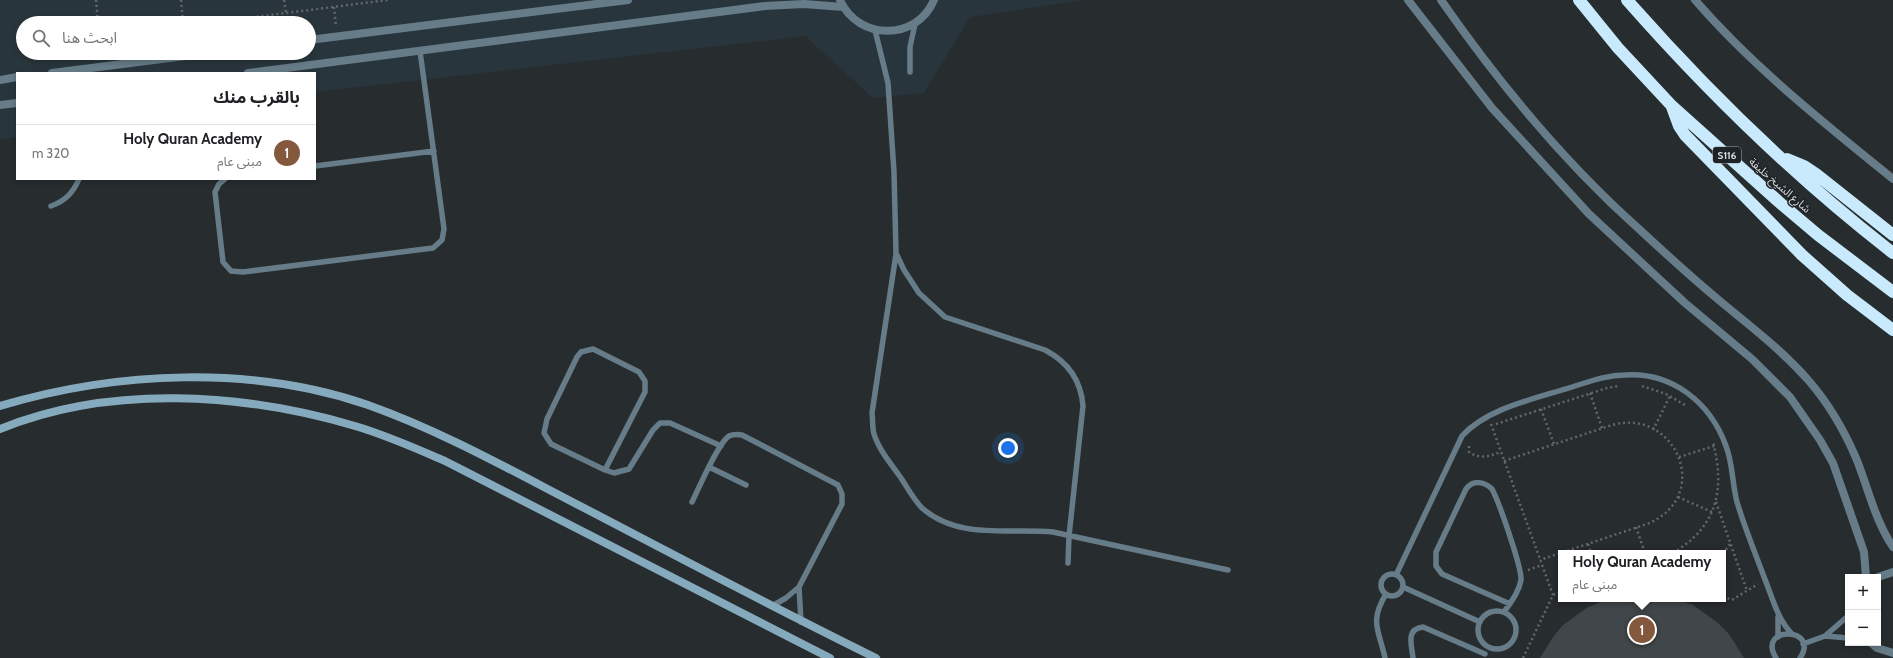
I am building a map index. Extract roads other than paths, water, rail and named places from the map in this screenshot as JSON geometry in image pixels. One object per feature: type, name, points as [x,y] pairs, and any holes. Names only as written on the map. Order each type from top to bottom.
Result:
[{"type":"highway","name":"شارع الشيخ خليفة","points":[[1579,0],[1618,48],[1672,106],[1796,216],[1893,292]]},
{"type":"highway","name":"شارع الشيخ خليفة","points":[[1627,0],[1700,79],[1778,156],[1865,231],[1893,253]]},
{"type":"highway","points":[[1672,106],[1679,126],[1685,135],[1746,199],[1802,255],[1847,295],[1893,330]]},
{"type":"highway","points":[[1778,156],[1798,163],[1816,174],[1893,234]]},
{"type":"main road","points":[[0,406],[46,394],[94,386],[139,380],[183,378],[251,381],[279,384],[321,392],[366,404],[451,439],[801,622],[876,658]]},
{"type":"main road","points":[[0,429],[52,413],[98,404],[149,399],[215,400],[266,406],[310,414],[356,426],[445,461],[830,658]]},
{"type":"street","points":[[316,39],[628,0]]},
{"type":"street","points":[[765,6],[780,0]]},
{"type":"street","points":[[256,72],[765,6],[842,3],[857,22],[875,30],[896,31],[915,24],[928,12],[934,0]]},
{"type":"street","points":[[1408,0],[1492,108],[1579,204],[1679,298],[1767,373],[1790,397],[1813,428],[1833,463],[1864,552],[1866,574]]},
{"type":"street","points":[[1441,0],[1473,46],[1511,93],[1582,173],[1636,227],[1703,287],[1789,359],[1809,381],[1827,405],[1842,430],[1855,457],[1882,526],[1893,548]]},
{"type":"street","points":[[1695,0],[1770,78],[1893,179]]},
{"type":"street","points":[[60,72],[154,60]]},
{"type":"street","points":[[0,80],[16,78]]},
{"type":"street","points":[[0,105],[16,103]]},
{"type":"street","points":[[1881,576],[1893,572]]},
{"type":"street","points":[[1876,646],[1890,654]]},
{"type":"lane","points":[[910,72],[910,47],[915,24]]},
{"type":"lane","points":[[875,30],[888,83],[894,172],[896,253],[872,413],[874,434],[882,451],[921,507],[941,521],[959,528],[977,530],[1034,530],[1228,570]]},
{"type":"lane","points":[[224,180],[219,184],[215,192],[223,262],[231,271],[243,272],[428,250],[433,248],[442,240],[444,229],[420,51]]},
{"type":"lane","points":[[316,166],[434,151]]},
{"type":"lane","points":[[51,206],[60,203],[69,196],[79,180]]},
{"type":"lane","points":[[896,253],[911,282],[919,293],[945,317],[1045,350],[1063,362],[1076,377],[1081,391],[1083,406],[1069,536],[1068,563]]},
{"type":"lane","points":[[605,470],[644,392],[646,381],[639,372],[599,351],[593,349],[587,350],[577,357],[547,419],[544,433],[546,439],[551,444],[605,470],[614,473],[629,469],[653,430],[660,423],[670,423],[721,446]]},
{"type":"lane","points":[[1396,575],[1462,436],[1474,424],[1488,415],[1595,379],[1610,376],[1649,376],[1676,386],[1700,403],[1710,413],[1722,435],[1733,470],[1739,509],[1778,615],[1791,633],[1798,637],[1803,644],[1803,652],[1800,658]]},
{"type":"lane","points":[[692,502],[721,446],[730,436],[742,435],[834,482],[841,489],[843,499],[842,504],[799,587],[786,598],[772,606]]},
{"type":"lane","points":[[709,467],[746,485]]},
{"type":"lane","points":[[1494,597],[1502,612],[1513,619],[1516,624],[1517,630],[1514,641],[1505,648],[1493,649],[1484,643],[1478,633],[1480,622],[1488,614],[1502,612],[1510,604],[1520,584],[1521,572],[1492,489],[1484,483],[1473,483],[1466,489],[1436,552],[1435,561],[1442,574],[1510,604]]},
{"type":"lane","points":[[1386,594],[1382,587],[1383,580],[1388,575],[1396,575],[1401,578],[1403,587]]},
{"type":"lane","points":[[799,587],[801,622]]},
{"type":"lane","points":[[1386,594],[1396,595],[1403,587]]},
{"type":"lane","points":[[1403,587],[1480,622]]},
{"type":"lane","points":[[1385,658],[1377,635],[1376,624],[1380,603],[1386,594]]},
{"type":"lane","points":[[1776,658],[1773,645],[1778,636],[1778,615]]},
{"type":"lane","points":[[1803,644],[1826,636],[1845,619]]},
{"type":"lane","points":[[1413,658],[1410,637],[1414,629],[1422,626],[1484,656],[1488,647]]},
{"type":"lane","points":[[1778,636],[1791,633]]},
{"type":"lane","points":[[1826,636],[1845,638]]},
{"type":"place","name":"Holy Quran Academy","points":[[1642,630]]}]
